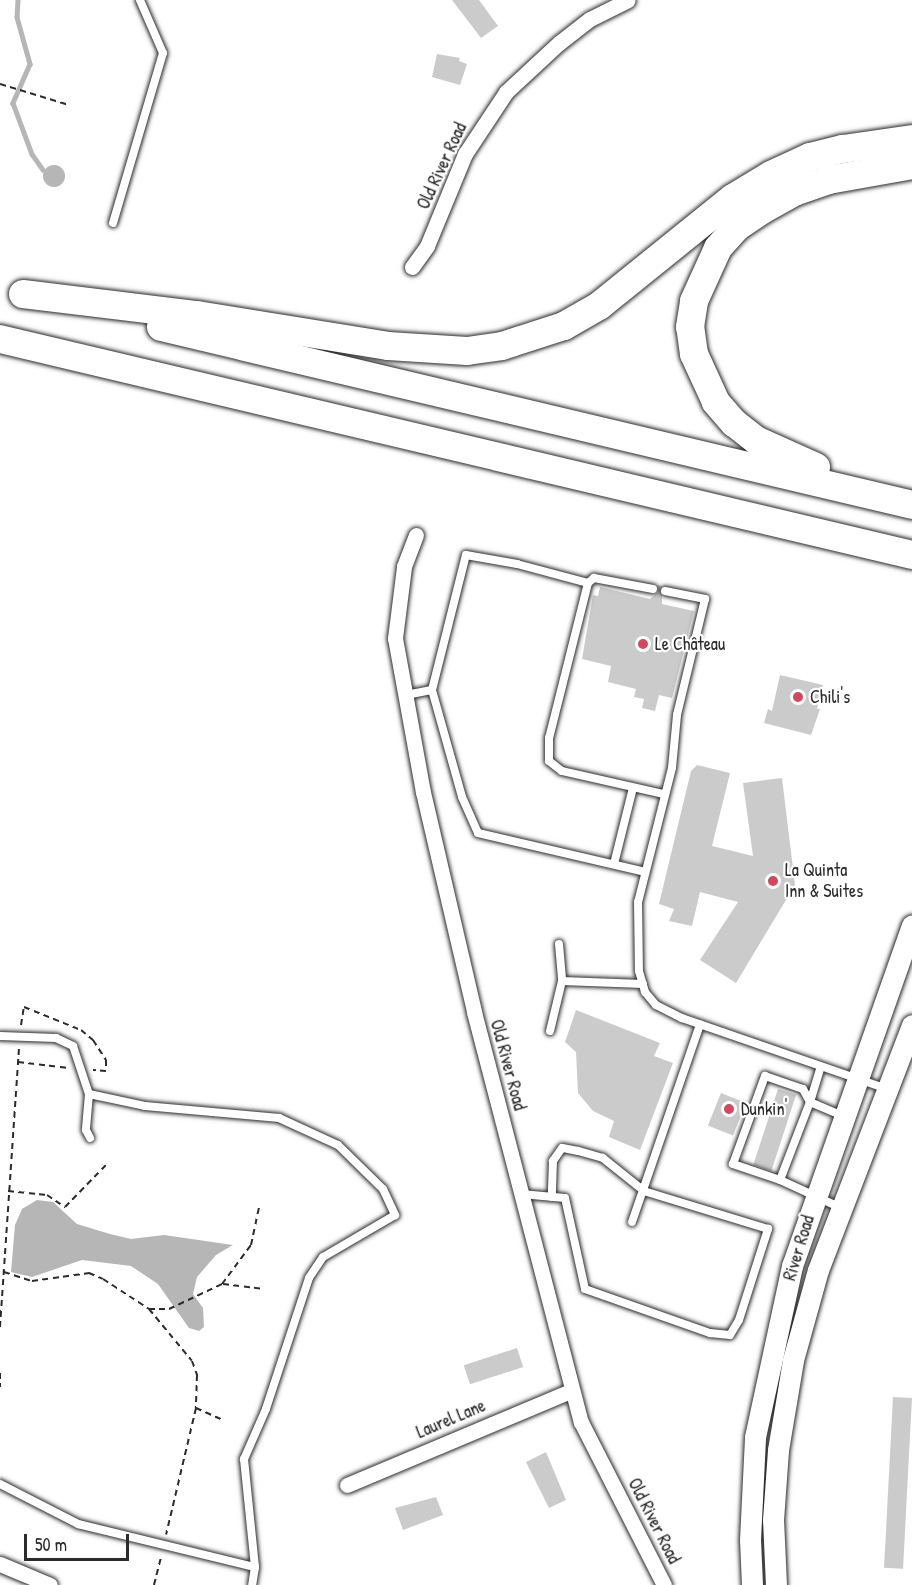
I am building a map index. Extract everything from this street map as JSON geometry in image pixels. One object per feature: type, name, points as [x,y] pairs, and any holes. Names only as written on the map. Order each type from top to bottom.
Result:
[{"type":"highway","points":[[11,291],[197,315],[388,346],[467,351],[502,346],[564,326],[599,306],[733,198],[771,175],[810,157],[843,148],[912,139]]},
{"type":"highway","points":[[905,503],[782,453],[734,423],[702,378],[690,327],[706,269],[736,227],[794,192],[870,170],[912,165]]},
{"type":"highway","points":[[11,291],[905,503]]},
{"type":"highway","points":[[0,339],[912,555]]},
{"type":"main road","name":"River Road","points":[[752,1585],[750,1540],[754,1437],[792,1266],[814,1197],[912,926]]},
{"type":"main road","name":"River Road","points":[[776,1585],[773,1520],[784,1401],[818,1270],[912,1025]]},
{"type":"street","name":"Old River Road","points":[[412,267],[427,246],[465,154],[506,92],[559,42],[590,19],[628,0]]},
{"type":"street","name":"Old River Road","points":[[416,536],[404,567],[395,638],[423,792],[474,1012],[581,1422],[664,1585]]},
{"type":"street","name":"Laurel Lane","points":[[347,1485],[571,1390]]},
{"type":"street","points":[[0,1564],[50,1585]]},
{"type":"lane","points":[[113,224],[163,53],[140,0]]},
{"type":"lane","points":[[588,583],[466,555],[432,690],[462,797],[478,833],[645,872]]},
{"type":"lane","points":[[653,589],[594,578],[588,583],[549,738],[549,761],[562,771],[663,794]]},
{"type":"lane","points":[[664,591],[705,599],[677,715],[672,768],[663,794],[638,902],[643,984],[656,1005],[700,1024],[888,1090]]},
{"type":"lane","points":[[406,695],[432,690]]},
{"type":"lane","points":[[614,864],[633,788]]},
{"type":"lane","points":[[550,1031],[562,981],[560,944]]},
{"type":"lane","points":[[562,981],[643,984]]},
{"type":"lane","points":[[632,1222],[700,1024]]},
{"type":"lane","points":[[0,1036],[56,1038],[73,1046],[89,1094],[86,1130],[90,1138]]},
{"type":"lane","points":[[780,1180],[821,1067]]},
{"type":"lane","points":[[840,1208],[780,1180],[733,1164],[765,1076],[803,1089],[810,1101],[844,1117]]},
{"type":"lane","points":[[89,1094],[145,1106],[279,1118],[338,1145],[383,1189],[396,1215],[323,1257],[309,1278],[266,1409],[244,1459],[255,1567],[252,1585]]},
{"type":"lane","points":[[521,1194],[552,1197],[565,1198],[585,1289],[710,1333],[730,1335],[739,1320],[768,1229],[644,1191],[603,1158],[562,1148],[553,1161],[552,1197]]},
{"type":"lane","points":[[0,1484],[78,1524],[255,1567]]},
{"type":"path","points":[[0,84],[69,105]]},
{"type":"path","points":[[0,1327],[18,1062]]},
{"type":"path","points":[[8,1191],[47,1196],[65,1207],[107,1164]]},
{"type":"path","points":[[149,1309],[169,1310],[222,1284],[250,1245],[260,1206]]},
{"type":"path","points":[[4,1272],[32,1281],[89,1273],[125,1290],[149,1309],[192,1361],[197,1375],[196,1408],[154,1585]]},
{"type":"path","points":[[222,1284],[264,1289]]},
{"type":"path","points":[[0,1373],[0,1387]]},
{"type":"path","points":[[196,1408],[221,1419]]},
{"type":"shaded area","points":[[54,165],[62,168],[65,176],[62,184],[54,187],[46,184],[43,176],[46,168]]},
{"type":"shaded area","points":[[37,1200],[53,1202],[77,1224],[131,1239],[164,1235],[233,1245],[216,1255],[197,1277],[193,1294],[203,1308],[204,1327],[199,1331],[189,1328],[158,1284],[131,1266],[82,1260],[32,1277],[11,1272],[15,1225],[22,1209]]},
{"type":"building","points":[[452,0],[479,0],[498,26],[481,38]]},
{"type":"building","points":[[437,54],[460,58],[459,61],[467,64],[460,85],[432,77]]},
{"type":"building","points":[[657,585],[662,586],[662,604],[694,611],[672,698],[659,695],[655,711],[642,708],[644,699],[634,697],[636,689],[608,682],[611,666],[582,659],[593,595],[598,596],[600,587],[650,599],[658,592]]},
{"type":"building","name":"Chili's","points":[[780,675],[823,685],[817,709],[820,709],[811,735],[764,723],[768,709],[772,711]]},
{"type":"building","points":[[697,765],[730,773],[712,846],[753,856],[743,783],[782,778],[795,885],[736,983],[700,960],[738,902],[700,892],[692,926],[669,921],[674,909],[659,904],[691,771]]},
{"type":"building","points":[[576,1010],[660,1043],[654,1056],[673,1063],[640,1150],[609,1137],[614,1121],[593,1111],[578,1093],[576,1052],[565,1042]]},
{"type":"building","points":[[778,1089],[796,1095],[771,1171],[753,1165]]},
{"type":"building","points":[[721,1093],[746,1103],[733,1136],[708,1125]]},
{"type":"building","points":[[517,1348],[523,1367],[470,1384],[464,1365]]},
{"type":"building","points":[[893,1397],[912,1398],[903,1569],[884,1568]]},
{"type":"building","points":[[546,1452],[566,1500],[549,1508],[526,1462]]},
{"type":"building","points":[[436,1497],[443,1515],[403,1530],[395,1508]]},
{"type":"waterway","points":[[18,0],[17,17],[30,64],[13,103],[32,154],[43,170]]},
{"type":"place","name":"Le Château","points":[[643,644]]},
{"type":"place","name":"Chili's","points":[[798,697]]},
{"type":"place","name":"La Quinta Inn & Suites","points":[[773,881]]},
{"type":"place","name":"Dunkin'","points":[[729,1109]]}]
